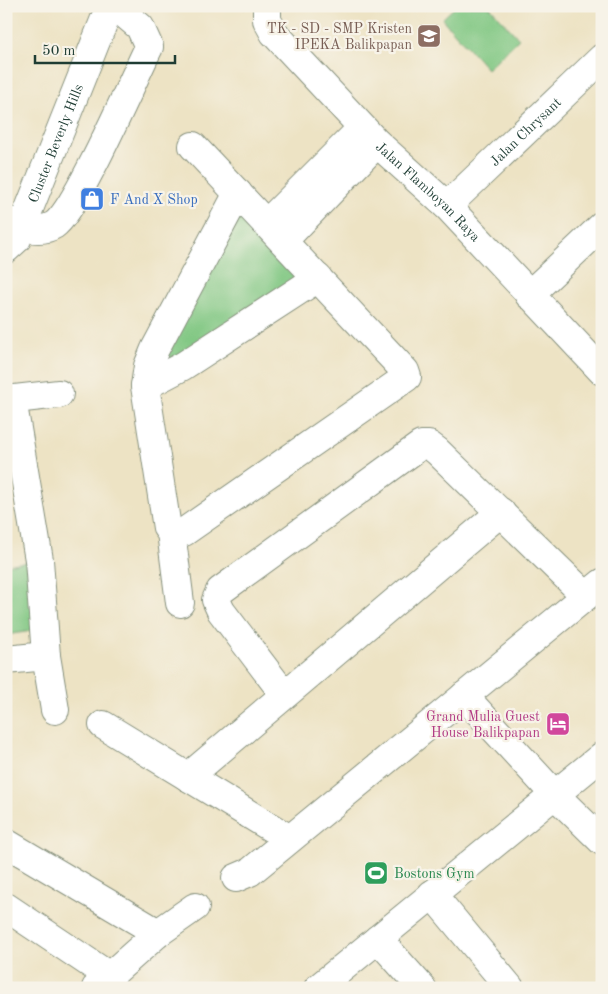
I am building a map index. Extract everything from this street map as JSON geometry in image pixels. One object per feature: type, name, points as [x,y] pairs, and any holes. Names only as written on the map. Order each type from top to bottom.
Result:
[{"type":"street","name":"Cluster Beverly Hills","points":[[6,249],[17,239],[14,223],[110,6]]},
{"type":"street","points":[[14,223],[43,230],[55,224],[65,211],[81,188],[149,47],[140,27],[115,6]]},
{"type":"street","name":"Jalan Flamboyan Raya","points":[[267,6],[267,20],[274,33],[370,135],[447,206],[602,371]]},
{"type":"street","name":"Jalan Chrysant","points":[[447,206],[602,58]]},
{"type":"street","points":[[275,232],[370,135]]},
{"type":"street","points":[[193,146],[238,193],[275,232],[406,371],[405,379],[184,532],[176,534],[167,528],[145,386],[148,366],[155,349],[238,193]]},
{"type":"street","points":[[529,295],[602,226]]},
{"type":"street","points":[[145,386],[183,366],[318,278]]},
{"type":"street","points":[[55,710],[46,656],[39,560],[9,400],[59,394]]},
{"type":"street","points":[[236,878],[250,872],[288,838],[594,589],[500,512],[437,451],[429,445],[421,445],[220,591],[216,600],[221,611],[284,694]]},
{"type":"street","points":[[188,777],[500,512]]},
{"type":"street","points":[[171,532],[180,603]]},
{"type":"street","points":[[6,660],[46,656]]},
{"type":"street","points":[[464,696],[555,795],[602,841]]},
{"type":"street","points":[[103,725],[288,838]]},
{"type":"street","points":[[318,988],[602,756]]},
{"type":"street","points":[[6,843],[158,933]]},
{"type":"street","points":[[432,894],[510,988]]},
{"type":"street","points":[[6,907],[103,982],[158,933],[195,907]]},
{"type":"street","points":[[378,939],[422,988]]},
{"type":"green space","points":[[456,6],[489,6],[519,39],[487,69],[442,19]]},
{"type":"green space","points":[[240,212],[302,275],[158,371]]},
{"type":"green space","points":[[39,560],[51,628],[6,635],[6,565]]},
{"type":"place","name":"TK - SD - SMP Kristen IPEKA Balikpapan","points":[[429,36]]},
{"type":"place","name":"F And X Shop","points":[[92,199]]},
{"type":"place","name":"Grand Mulia Guest House Balikpapan","points":[[558,724]]},
{"type":"place","name":"Bostons Gym","points":[[376,873]]}]
